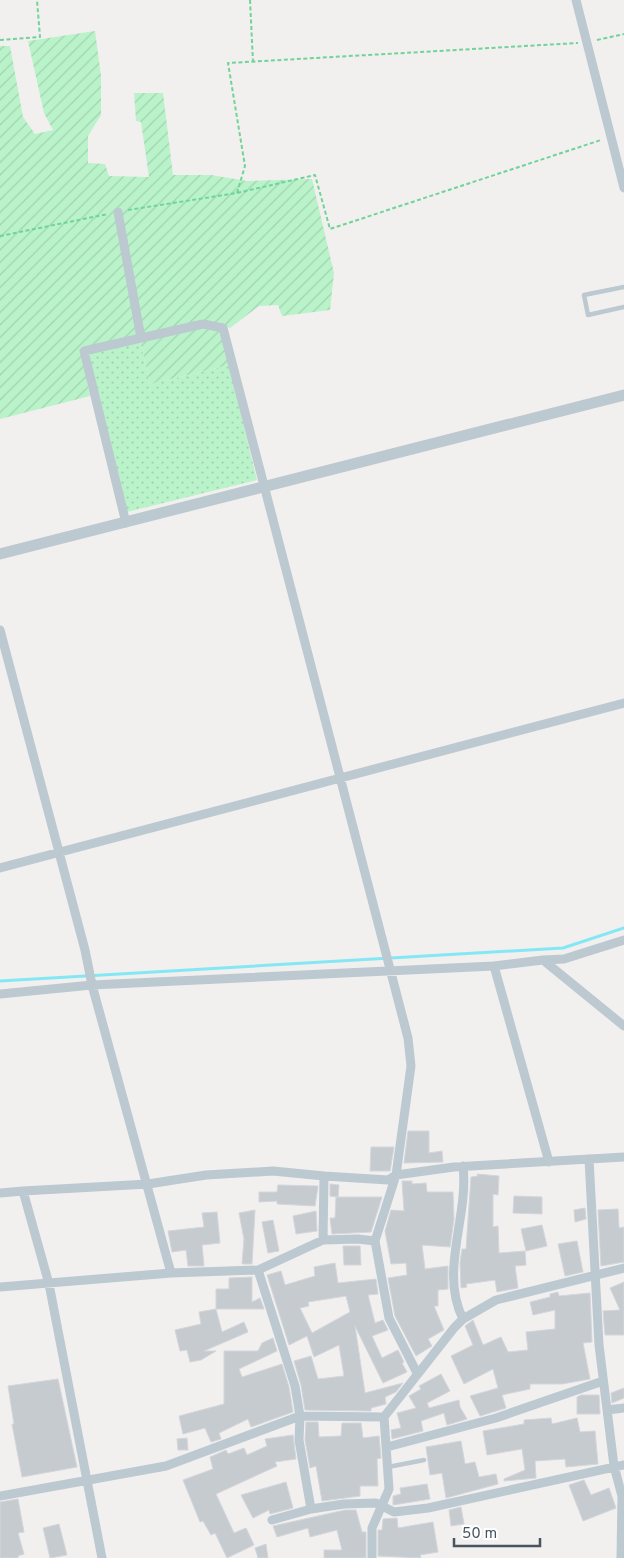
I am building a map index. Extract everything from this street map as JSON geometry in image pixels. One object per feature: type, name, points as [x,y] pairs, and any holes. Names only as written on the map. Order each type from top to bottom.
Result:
[{"type":"street","points":[[576,0],[624,188]]},
{"type":"street","points":[[118,212],[141,338]]},
{"type":"street","points":[[126,523],[84,351],[203,324],[224,328],[408,1038],[410,1066],[396,1175],[375,1241],[389,1318],[417,1373]]},
{"type":"street","points":[[0,554],[624,395]]},
{"type":"street","points":[[0,630],[86,950],[92,985],[171,1273]]},
{"type":"street","points":[[0,868],[128,832],[341,780],[624,703]]},
{"type":"street","points":[[0,994],[92,985],[390,969],[494,966],[564,959],[624,940]]},
{"type":"street","points":[[543,960],[624,1026]]},
{"type":"street","points":[[494,966],[549,1162]]},
{"type":"street","points":[[0,1193],[148,1184],[206,1176],[273,1171],[388,1180],[396,1175],[463,1166],[624,1157]]},
{"type":"street","points":[[589,1159],[599,1345],[614,1466],[622,1496],[622,1558]]},
{"type":"street","points":[[463,1166],[466,1187],[458,1223],[454,1275],[456,1304],[464,1319]]},
{"type":"street","points":[[323,1240],[324,1176]]},
{"type":"street","points":[[23,1191],[48,1284],[88,1479],[102,1558]]},
{"type":"street","points":[[0,1287],[171,1273],[258,1270],[323,1240],[358,1239],[375,1241]]},
{"type":"street","points":[[372,1558],[372,1528],[389,1490],[384,1417],[417,1373],[464,1319],[496,1300],[624,1268]]},
{"type":"street","points":[[258,1270],[295,1386],[300,1416],[298,1440],[311,1509]]},
{"type":"street","points":[[387,1447],[496,1418],[604,1382]]},
{"type":"street","points":[[607,1410],[624,1408]]},
{"type":"street","points":[[0,1496],[166,1466],[300,1416],[384,1417]]},
{"type":"street","points":[[272,1520],[311,1509],[344,1504],[376,1503],[382,1508],[394,1512],[450,1505],[624,1465]]},
{"type":"lane","points":[[624,287],[584,295],[588,315],[624,307]]},
{"type":"lane","points":[[388,1467],[424,1460]]},
{"type":"path","points":[[0,40],[40,37],[37,0]]},
{"type":"path","points":[[250,0],[253,62]]},
{"type":"path","points":[[237,192],[245,166],[228,63],[588,42],[624,34]]},
{"type":"path","points":[[0,236],[118,212],[237,192],[315,175],[330,229],[611,137]]},
{"type":"green space","points":[[95,31],[101,76],[101,115],[88,136],[88,163],[105,164],[109,176],[149,177],[141,122],[136,121],[134,93],[163,93],[173,175],[211,175],[247,181],[312,179],[334,273],[330,310],[282,316],[278,305],[259,306],[230,328],[205,321],[80,348],[90,396],[0,419],[0,46],[10,46],[23,117],[35,134],[53,130],[44,113],[28,41]]},
{"type":"green space","points":[[202,328],[221,331],[229,365],[150,384],[140,341]]},
{"type":"green space","points":[[140,341],[150,384],[229,365],[257,480],[127,512],[89,354]]},
{"type":"building","points":[[408,1131],[429,1131],[429,1153],[442,1151],[443,1162],[404,1163]]},
{"type":"building","points":[[371,1147],[394,1147],[390,1171],[370,1171]]},
{"type":"building","points":[[477,1174],[499,1176],[498,1195],[493,1194],[493,1227],[498,1226],[499,1253],[525,1251],[526,1265],[515,1266],[518,1288],[497,1292],[495,1280],[466,1284],[467,1287],[461,1288],[460,1263],[462,1249],[466,1249],[471,1177],[478,1176]]},
{"type":"building","points":[[402,1181],[412,1181],[412,1184],[426,1183],[427,1192],[453,1192],[454,1219],[450,1247],[422,1245],[425,1269],[448,1266],[448,1289],[438,1290],[438,1306],[434,1306],[444,1330],[428,1339],[432,1346],[416,1356],[395,1316],[388,1278],[407,1275],[406,1263],[391,1264],[385,1231],[391,1210],[404,1211]]},
{"type":"building","points":[[330,1184],[339,1185],[338,1197],[330,1196]]},
{"type":"building","points":[[278,1185],[318,1186],[315,1206],[277,1204],[277,1201],[259,1202],[259,1192],[277,1192]]},
{"type":"building","points":[[514,1196],[542,1197],[542,1214],[513,1213]]},
{"type":"building","points":[[336,1197],[382,1197],[371,1232],[332,1234],[330,1218],[335,1218]]},
{"type":"building","points":[[585,1208],[586,1219],[575,1222],[574,1210]]},
{"type":"building","points":[[618,1209],[619,1228],[624,1227],[624,1262],[601,1266],[598,1210]]},
{"type":"building","points":[[255,1210],[252,1264],[242,1264],[244,1239],[239,1213]]},
{"type":"building","points":[[316,1211],[317,1231],[296,1234],[293,1216]]},
{"type":"building","points":[[217,1212],[220,1243],[202,1245],[204,1266],[188,1266],[186,1250],[172,1252],[168,1231],[204,1227],[202,1213]]},
{"type":"building","points":[[273,1220],[279,1251],[268,1253],[262,1222]]},
{"type":"building","points":[[542,1225],[547,1246],[526,1251],[521,1229]]},
{"type":"building","points":[[577,1241],[583,1272],[565,1276],[558,1244]]},
{"type":"building","points":[[343,1246],[360,1246],[361,1265],[344,1265]]},
{"type":"building","points":[[335,1263],[338,1283],[376,1279],[378,1294],[368,1295],[375,1323],[383,1320],[388,1330],[372,1336],[382,1358],[398,1350],[407,1372],[383,1383],[355,1326],[365,1393],[403,1383],[396,1392],[385,1397],[386,1404],[371,1408],[371,1411],[305,1410],[301,1385],[294,1361],[311,1356],[318,1379],[344,1376],[339,1345],[314,1357],[307,1336],[289,1345],[267,1275],[281,1271],[285,1285],[315,1276],[314,1267]],"holes":[[[346,1296],[350,1312],[312,1333],[300,1308],[309,1306],[308,1302]]]},
{"type":"building","points":[[252,1277],[252,1302],[260,1298],[264,1309],[216,1309],[216,1289],[229,1289],[229,1278]]},
{"type":"building","points":[[624,1282],[624,1335],[605,1335],[603,1311],[620,1310],[610,1288]]},
{"type":"building","points":[[558,1292],[559,1296],[590,1293],[592,1342],[583,1343],[590,1379],[562,1384],[530,1384],[530,1389],[502,1395],[506,1408],[480,1416],[470,1396],[498,1388],[493,1369],[464,1384],[451,1356],[473,1345],[465,1326],[473,1320],[483,1345],[501,1337],[508,1352],[528,1350],[526,1332],[555,1329],[555,1310],[533,1315],[530,1302],[550,1297],[550,1294]]},
{"type":"building","points":[[216,1309],[222,1332],[244,1322],[248,1332],[204,1351],[216,1351],[201,1360],[190,1362],[187,1350],[180,1351],[175,1330],[201,1324],[199,1312]]},
{"type":"building","points":[[273,1338],[277,1351],[239,1369],[242,1377],[282,1364],[289,1387],[293,1412],[251,1427],[248,1419],[219,1433],[221,1439],[211,1442],[205,1428],[183,1434],[179,1416],[224,1404],[224,1351],[258,1351],[262,1343]]},
{"type":"building","points":[[441,1374],[450,1391],[427,1403],[429,1408],[459,1400],[460,1407],[467,1419],[447,1425],[444,1413],[421,1421],[423,1431],[392,1439],[391,1430],[401,1428],[397,1413],[416,1408],[409,1396],[421,1389],[419,1386]]},
{"type":"building","points":[[58,1379],[77,1467],[22,1477],[12,1424],[14,1424],[8,1386]]},
{"type":"building","points":[[624,1388],[624,1398],[612,1403],[611,1393]]},
{"type":"building","points":[[581,1395],[599,1395],[600,1414],[577,1414],[577,1397]]},
{"type":"building","points":[[551,1418],[552,1424],[577,1418],[580,1432],[595,1431],[598,1464],[566,1467],[565,1459],[535,1461],[536,1478],[504,1481],[504,1479],[525,1470],[522,1449],[487,1455],[483,1431],[524,1424],[524,1420]]},
{"type":"building","points":[[306,1422],[318,1422],[319,1437],[341,1436],[342,1423],[361,1423],[363,1438],[379,1436],[381,1458],[377,1459],[378,1486],[360,1486],[360,1496],[322,1501],[316,1466],[310,1468],[305,1440]]},
{"type":"building","points":[[293,1435],[296,1459],[275,1462],[277,1466],[216,1494],[234,1533],[246,1528],[254,1545],[227,1558],[215,1533],[211,1535],[203,1521],[200,1522],[183,1480],[213,1469],[210,1457],[226,1450],[228,1454],[244,1448],[247,1455],[267,1446],[265,1439]]},
{"type":"building","points":[[187,1438],[188,1450],[178,1450],[177,1439]]},
{"type":"building","points":[[461,1441],[465,1464],[475,1462],[479,1477],[496,1474],[498,1484],[446,1498],[442,1473],[430,1475],[426,1447]]},
{"type":"building","points":[[584,1480],[591,1495],[609,1488],[616,1508],[583,1521],[569,1485]]},
{"type":"building","points":[[286,1482],[293,1508],[270,1514],[269,1510],[253,1518],[241,1495]]},
{"type":"building","points":[[427,1484],[430,1499],[393,1505],[393,1496],[401,1494],[400,1488]]},
{"type":"building","points":[[18,1499],[24,1532],[18,1533],[24,1554],[18,1556],[18,1558],[0,1558],[0,1502]]},
{"type":"building","points":[[461,1507],[464,1524],[451,1526],[449,1510]]},
{"type":"building","points":[[345,1510],[356,1510],[362,1532],[366,1532],[366,1558],[324,1558],[324,1550],[342,1550],[337,1530],[310,1537],[308,1528],[277,1537],[273,1526]]},
{"type":"building","points":[[397,1518],[398,1528],[433,1522],[438,1552],[420,1555],[421,1558],[378,1556],[378,1530],[382,1530],[383,1519]]},
{"type":"building","points":[[59,1524],[67,1555],[50,1558],[43,1528]]},
{"type":"building","points":[[266,1544],[268,1558],[258,1558],[255,1548]]},
{"type":"waterway","points":[[0,981],[563,948],[624,928]]}]
